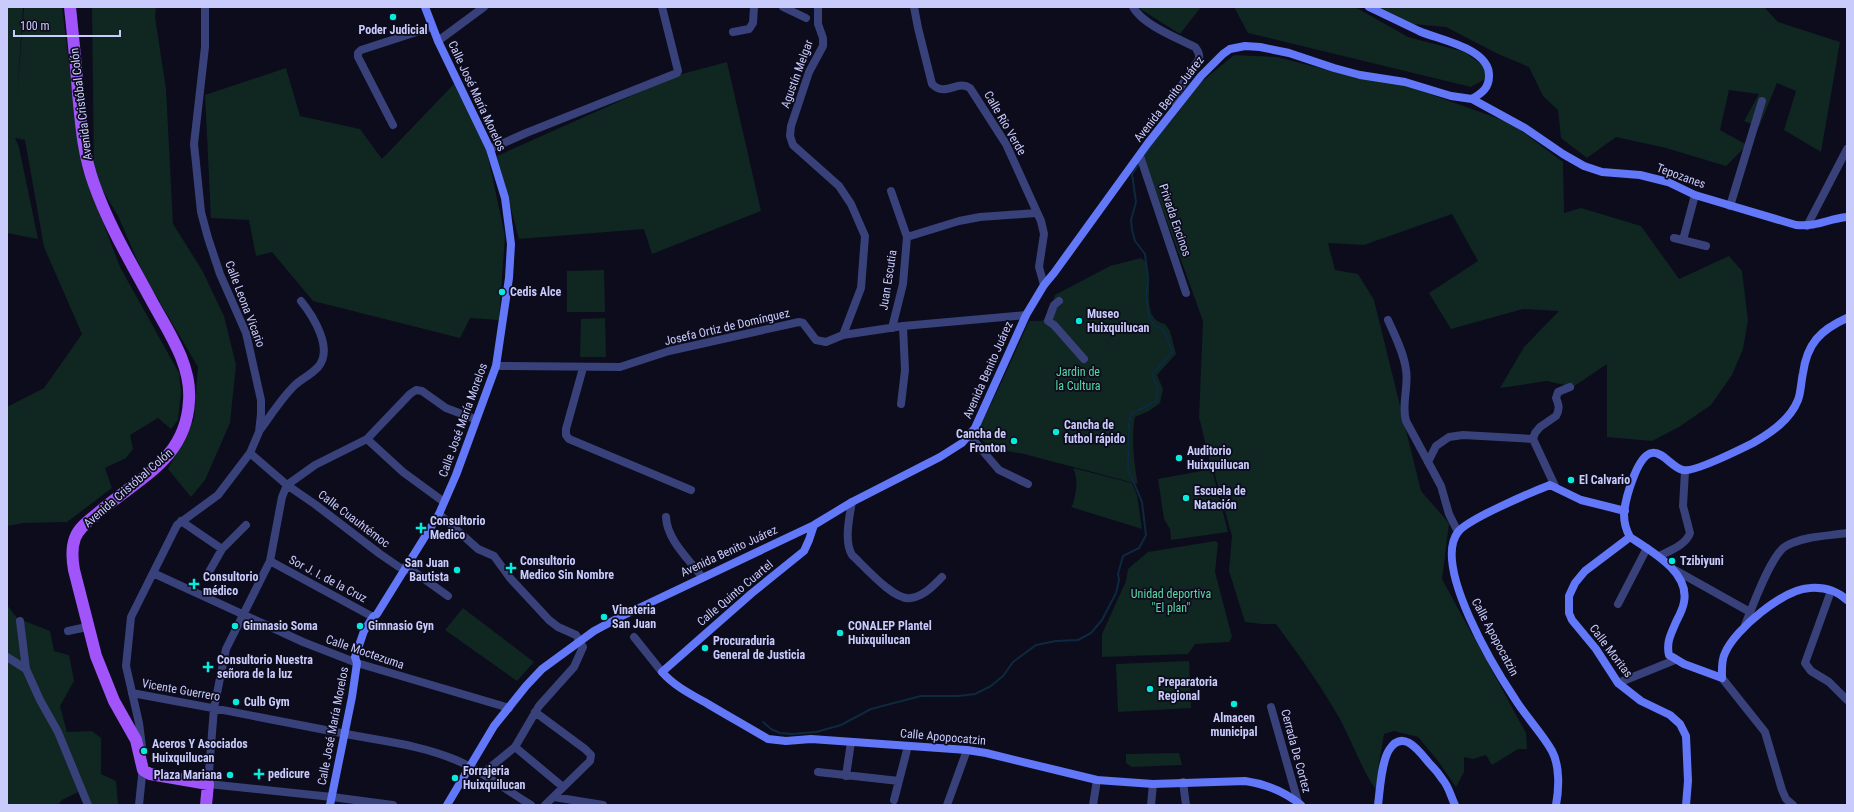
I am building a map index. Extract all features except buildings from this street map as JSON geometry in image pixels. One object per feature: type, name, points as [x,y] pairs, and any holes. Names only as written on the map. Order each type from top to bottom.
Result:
[{"type":"main road","name":"Avenida Cristóbal Colón","points":[[70,7],[80,119],[87,163],[94,185],[121,245],[173,339],[189,382],[190,400],[187,420],[183,432],[171,453],[87,522],[75,538],[72,557],[87,627],[106,683],[136,740],[142,770]]},
{"type":"main road","name":"Calle José María Morelos","points":[[330,805],[357,663],[355,657],[359,643],[373,617],[377,614],[406,569],[439,514],[456,474],[475,419],[496,366],[509,278],[511,244],[505,198],[490,149],[438,41],[425,7]]},
{"type":"main road","points":[[1369,7],[1421,32],[1461,45],[1481,57],[1487,63],[1489,70],[1488,86],[1472,99]]},
{"type":"main road","name":"Avenida Benito Juárez","points":[[447,805],[491,730],[542,669],[581,641],[620,617],[814,525],[852,502],[940,457],[970,436],[1026,316],[1044,285],[1176,107],[1215,61],[1223,54],[1237,47],[1252,46],[1289,53],[1360,75],[1405,82],[1451,96],[1472,99]]},
{"type":"main road","name":"Tepozanes","points":[[1472,99],[1525,128],[1563,154],[1584,166],[1602,172],[1640,175],[1668,182],[1695,195],[1730,206],[1760,213],[1796,225],[1820,225],[1847,217]]},
{"type":"main road","points":[[1847,318],[1826,329],[1813,343],[1805,356],[1798,400],[1791,413],[1780,425],[1751,444],[1718,460],[1685,471],[1679,469],[1658,453],[1652,453],[1646,456],[1639,464],[1624,510],[1626,525],[1630,537],[1659,556],[1675,570],[1685,592],[1683,606],[1668,643],[1669,655],[1674,660],[1722,678],[1722,665],[1726,652],[1736,635],[1745,625],[1783,597],[1809,588],[1831,590],[1847,600]]},
{"type":"main road","points":[[1458,532],[1463,527],[1499,508],[1550,485],[1555,486],[1581,500],[1624,510]]},
{"type":"main road","name":"Calle Quinto Cuartel","points":[[662,672],[747,597],[804,551],[814,525]]},
{"type":"main road","name":"Calle Apopocatzin","points":[[1458,532],[1454,545],[1453,564],[1459,593],[1470,621],[1514,698],[1552,752],[1558,781],[1556,805]]},
{"type":"main road","name":"Calle Moritas","points":[[1630,537],[1585,571],[1575,583],[1568,605],[1572,620],[1596,649],[1618,683],[1641,701],[1670,715],[1680,724],[1686,736],[1688,781],[1686,805]]},
{"type":"main road","name":"Calle Apopocatzin","points":[[662,672],[666,678],[689,694],[768,739],[777,741],[811,739],[967,750],[986,753],[1097,780],[1153,784],[1245,781],[1260,783],[1276,789],[1299,804]]},
{"type":"main road","points":[[1378,805],[1385,759],[1391,748],[1400,741],[1412,744],[1420,752],[1444,780],[1455,805]]},
{"type":"main road","points":[[142,770],[150,774],[208,784],[206,805]]},
{"type":"street","name":"Calle Leona Vicario","points":[[139,805],[142,770],[139,723],[126,666],[130,616],[174,530],[181,521],[218,495],[250,453],[259,432],[261,400],[252,356],[246,334],[215,260],[201,212],[194,144],[205,46],[205,7]]},
{"type":"street","points":[[438,41],[484,7]]},
{"type":"street","points":[[490,149],[526,133],[677,73],[678,71],[662,7]]},
{"type":"street","points":[[733,32],[750,29],[753,23],[754,7]]},
{"type":"street","points":[[783,7],[806,18]]},
{"type":"street","name":"Agustín Melgar","points":[[818,7],[818,24],[823,38],[823,46],[807,78],[791,126],[790,136],[796,149],[839,186],[851,204],[865,236],[861,288],[844,336]]},
{"type":"street","name":"Calle Río Verde","points":[[914,7],[932,84],[937,89],[942,90],[962,85],[973,91],[1006,144],[1044,234],[1039,262],[1044,285]]},
{"type":"street","points":[[1133,7],[1142,17],[1156,27],[1195,47],[1200,55],[1199,59],[1176,94],[1176,107]]},
{"type":"street","points":[[393,125],[358,57],[358,53],[361,50],[432,27]]},
{"type":"street","points":[[1730,206],[1762,101]]},
{"type":"street","points":[[1807,226],[1847,149]]},
{"type":"street","name":"Privada Encinos","points":[[1140,157],[1186,293]]},
{"type":"street","name":"Juan Escutia","points":[[891,191],[906,237],[902,284],[892,328]]},
{"type":"street","points":[[1683,240],[1695,195]]},
{"type":"street","points":[[906,237],[973,219],[1036,213]]},
{"type":"street","points":[[1674,238],[1706,246]]},
{"type":"street","points":[[259,432],[286,394],[295,384],[317,368],[322,362],[324,353],[319,329],[301,300]]},
{"type":"street","points":[[1059,301],[1054,305],[1048,321],[1054,325],[1084,358]]},
{"type":"street","name":"Josefa Ortiz de Domínguez","points":[[496,366],[583,368],[620,367],[669,351],[799,322],[803,323],[816,340],[826,342],[844,336],[902,326],[1026,316]]},
{"type":"street","points":[[1388,320],[1407,371],[1404,410],[1406,421],[1441,486],[1449,514],[1458,532]]},
{"type":"street","points":[[901,404],[905,370],[902,326]]},
{"type":"street","points":[[583,368],[566,429],[566,435],[569,439],[691,490]]},
{"type":"street","points":[[1555,486],[1533,439],[1535,433],[1556,416],[1560,406],[1556,398],[1558,392],[1570,387]]},
{"type":"street","points":[[393,805],[332,796],[208,784],[214,708],[220,671],[226,649],[270,561],[282,497],[287,485],[315,465],[367,439],[410,394],[416,390],[422,390],[446,408],[475,419]]},
{"type":"street","points":[[1428,462],[1436,446],[1450,437],[1462,435],[1533,439]]},
{"type":"street","points":[[970,436],[985,456],[999,470],[1028,484]]},
{"type":"street","points":[[367,439],[403,472],[444,502]]},
{"type":"street","name":"Calle Cuauhtémoc","points":[[250,453],[287,485],[316,505],[380,554],[399,567],[413,571],[448,596]]},
{"type":"street","points":[[1659,556],[1685,541],[1689,537],[1690,533],[1683,506],[1685,471]]},
{"type":"street","points":[[852,502],[847,540],[848,548],[852,555],[893,593],[906,598],[912,598],[928,590],[942,577]]},
{"type":"street","points":[[439,514],[478,549],[494,556],[510,578],[549,620],[558,627],[576,635],[581,641],[583,647],[574,667],[535,712],[516,747],[482,774]]},
{"type":"street","points":[[666,517],[667,527],[674,540],[702,577]]},
{"type":"street","points":[[181,521],[222,549]]},
{"type":"street","points":[[209,572],[222,549],[246,525]]},
{"type":"street","points":[[1745,625],[1760,587],[1780,552],[1785,547],[1798,541],[1847,533]]},
{"type":"street","points":[[1618,604],[1648,548]]},
{"type":"street","name":"Sor J. I. de la Cruz","points":[[270,561],[373,617]]},
{"type":"street","points":[[1675,570],[1750,612]]},
{"type":"street","name":"Calle Moctezuma","points":[[153,573],[357,663],[509,708]]},
{"type":"street","points":[[1831,590],[1805,663],[1811,670],[1829,682],[1847,700]]},
{"type":"street","points":[[20,621],[26,669],[40,700],[58,732],[88,805]]},
{"type":"street","points":[[68,631],[87,627]]},
{"type":"street","name":"Calle Apopocatzin","points":[[634,637],[662,672]]},
{"type":"street","points":[[7,657],[26,669]]},
{"type":"street","points":[[1618,683],[1674,660]]},
{"type":"street","points":[[1722,678],[1766,732],[1784,802],[1793,805]]},
{"type":"street","name":"Vicente Guerrero","points":[[132,694],[343,733],[385,739],[413,746],[440,754],[470,766],[531,805]]},
{"type":"street","name":"Cerrada De Cortez","points":[[1272,707],[1299,804]]},
{"type":"street","points":[[535,712],[591,755],[590,761],[545,805]]},
{"type":"street","points":[[846,776],[851,742]]},
{"type":"street","points":[[894,800],[908,746]]},
{"type":"street","points":[[516,747],[564,788]]},
{"type":"street","points":[[947,805],[967,750]]},
{"type":"street","points":[[818,772],[899,781]]},
{"type":"street","points":[[1093,805],[1097,780]]},
{"type":"street","points":[[1183,782],[1186,805]]},
{"type":"street","points":[[1151,805],[1153,784]]},
{"type":"street","points":[[554,797],[603,805]]},
{"type":"green space","points":[[7,7],[23,7],[17,98],[24,7],[62,7],[82,167],[120,267],[179,373],[181,392],[178,420],[171,429],[158,418],[130,435],[133,449],[126,458],[105,468],[112,488],[67,522],[23,523],[7,526],[7,407],[44,388],[82,334],[44,247],[25,140],[15,138],[19,147],[38,239],[7,233]]},
{"type":"green space","points":[[92,7],[156,7],[155,17],[166,89],[173,224],[202,270],[224,316],[236,365],[230,423],[205,480],[191,497],[168,469],[194,419],[198,367],[144,276],[118,216],[94,176]]},
{"type":"green space","points":[[1137,7],[1201,7],[1180,34]]},
{"type":"green space","points":[[1234,7],[1355,7],[1408,37],[1465,52],[1494,74],[1471,87],[1248,33]]},
{"type":"green space","points":[[1363,7],[1764,7],[1778,22],[1840,42],[1821,152],[1784,130],[1796,91],[1777,83],[1759,127],[1744,121],[1759,94],[1729,90],[1720,130],[1747,145],[1726,166],[1666,148],[1616,137],[1587,158],[1561,138],[1558,110],[1543,96],[1529,67],[1498,54],[1446,27],[1391,22]]},
{"type":"green space","points":[[1234,55],[1277,57],[1339,73],[1402,84],[1511,123],[1563,162],[1564,213],[1581,208],[1641,226],[1679,279],[1729,256],[1742,271],[1748,320],[1743,349],[1732,375],[1711,405],[1679,427],[1652,441],[1607,437],[1607,364],[1573,387],[1547,381],[1500,388],[1524,347],[1559,311],[1523,309],[1451,329],[1429,293],[1478,261],[1452,214],[1364,245],[1328,243],[1335,270],[1358,274],[1374,300],[1421,491],[1449,523],[1442,579],[1526,733],[1527,749],[1518,749],[1492,765],[1486,755],[1473,759],[1464,757],[1464,772],[1456,787],[1438,761],[1418,737],[1394,731],[1384,734],[1376,790],[1357,756],[1334,708],[1310,671],[1276,624],[1245,622],[1229,571],[1232,536],[1210,462],[1199,417],[1203,321],[1142,152],[1199,84]]},
{"type":"green space","points":[[727,62],[761,211],[652,254],[644,229],[519,239],[497,156],[678,75]]},
{"type":"green space","points":[[286,68],[300,116],[360,129],[382,159],[454,84],[487,152],[505,236],[499,320],[470,318],[460,338],[313,301],[272,252],[256,256],[249,220],[211,218],[205,95]]},
{"type":"green space","name":"Jardin de la Cultura","points":[[1141,258],[1147,263],[1148,267],[1151,312],[1158,322],[1165,324],[1170,331],[1176,354],[1157,375],[1163,389],[1160,403],[1149,411],[1135,417],[1133,433],[1135,468],[1138,484],[1024,454],[991,448],[976,435],[1029,321],[1041,321],[1047,318],[1055,295],[1110,266]]},
{"type":"green space","points":[[604,270],[605,312],[567,312],[567,271]]},
{"type":"green space","points":[[605,318],[606,357],[580,357],[581,319]]},
{"type":"green space","points":[[1073,468],[1132,483],[1137,495],[1142,529],[1071,507],[1073,504],[1076,486],[1076,477]]},
{"type":"green space","points":[[1212,469],[1228,532],[1171,540],[1170,529],[1164,519],[1158,479]]},
{"type":"green space","name":"Unidad deportiva \"El plan\"","points":[[1215,541],[1218,543],[1215,572],[1232,637],[1229,642],[1195,644],[1188,654],[1102,657],[1102,634],[1126,581],[1128,569],[1148,552]]},
{"type":"green space","points":[[7,605],[17,618],[50,631],[54,651],[69,655],[74,681],[60,706],[67,732],[92,731],[101,738],[101,774],[116,781],[118,805],[91,805],[84,789],[62,800],[58,805],[7,805]]},
{"type":"green space","points":[[463,608],[534,662],[517,681],[445,630]]},
{"type":"green space","points":[[1189,661],[1191,708],[1118,712],[1116,664]]},
{"type":"green space","points":[[1179,753],[1182,765],[1132,767],[1126,763],[1126,754]]},
{"type":"waterway","points":[[1143,158],[1164,129]]},
{"type":"waterway","points":[[763,722],[771,729],[780,733],[792,734],[816,732],[841,725],[871,709],[921,696],[958,696],[975,694],[991,686],[1003,676],[1013,662],[1036,645],[1056,641],[1078,640],[1091,633],[1102,620],[1116,593],[1119,580],[1118,574],[1123,556],[1139,548],[1146,535],[1142,502],[1128,469],[1129,424],[1131,414],[1156,401],[1158,388],[1152,375],[1172,352],[1165,332],[1161,328],[1155,326],[1149,318],[1146,294],[1148,281],[1145,254],[1135,241],[1132,230],[1131,220],[1136,202],[1132,174],[1140,163]]},
{"type":"place","name":"Poder Judicial","points":[[393,17]]},
{"type":"place","name":"Cedis Alce","points":[[502,292]]},
{"type":"place","name":"Museo Huixquilucan","points":[[1079,321]]},
{"type":"place","name":"Cancha de futbol rápido","points":[[1056,432]]},
{"type":"place","name":"Cancha de Fronton","points":[[1014,441]]},
{"type":"place","name":"Auditorio Huixquilucan","points":[[1179,458]]},
{"type":"place","name":"El Calvario","points":[[1571,480]]},
{"type":"place","name":"Escuela de Natación","points":[[1186,498]]},
{"type":"place","name":"Consultorio Medico","points":[[421,528]]},
{"type":"place","name":"Tzibiyuni","points":[[1672,561]]},
{"type":"place","name":"Consultorio Medico Sin Nombre","points":[[511,568]]},
{"type":"place","name":"San Juan Bautista","points":[[457,570]]},
{"type":"place","name":"Consultorio médico","points":[[194,584]]},
{"type":"place","name":"Vinateria San Juan","points":[[604,617]]},
{"type":"place","name":"Gimnasio Soma","points":[[235,626]]},
{"type":"place","name":"Gimnasio Gyn","points":[[360,626]]},
{"type":"place","name":"CONALEP Plantel Huixquilucan","points":[[840,633]]},
{"type":"place","name":"Procuraduria General de Justicia","points":[[705,648]]},
{"type":"place","name":"Consultorio Nuestra señora de la luz","points":[[208,667]]},
{"type":"place","name":"Preparatoria Regional","points":[[1150,689]]},
{"type":"place","name":"Culb Gym","points":[[236,702]]},
{"type":"place","name":"Almacen municipal","points":[[1234,704]]},
{"type":"place","name":"Aceros Y Asociados Huixquilucan","points":[[144,751]]},
{"type":"place","name":"pedicure","points":[[259,774]]},
{"type":"place","name":"Plaza Mariana","points":[[230,775]]},
{"type":"place","name":"Forrajeria Huixquilucan","points":[[455,778]]}]
